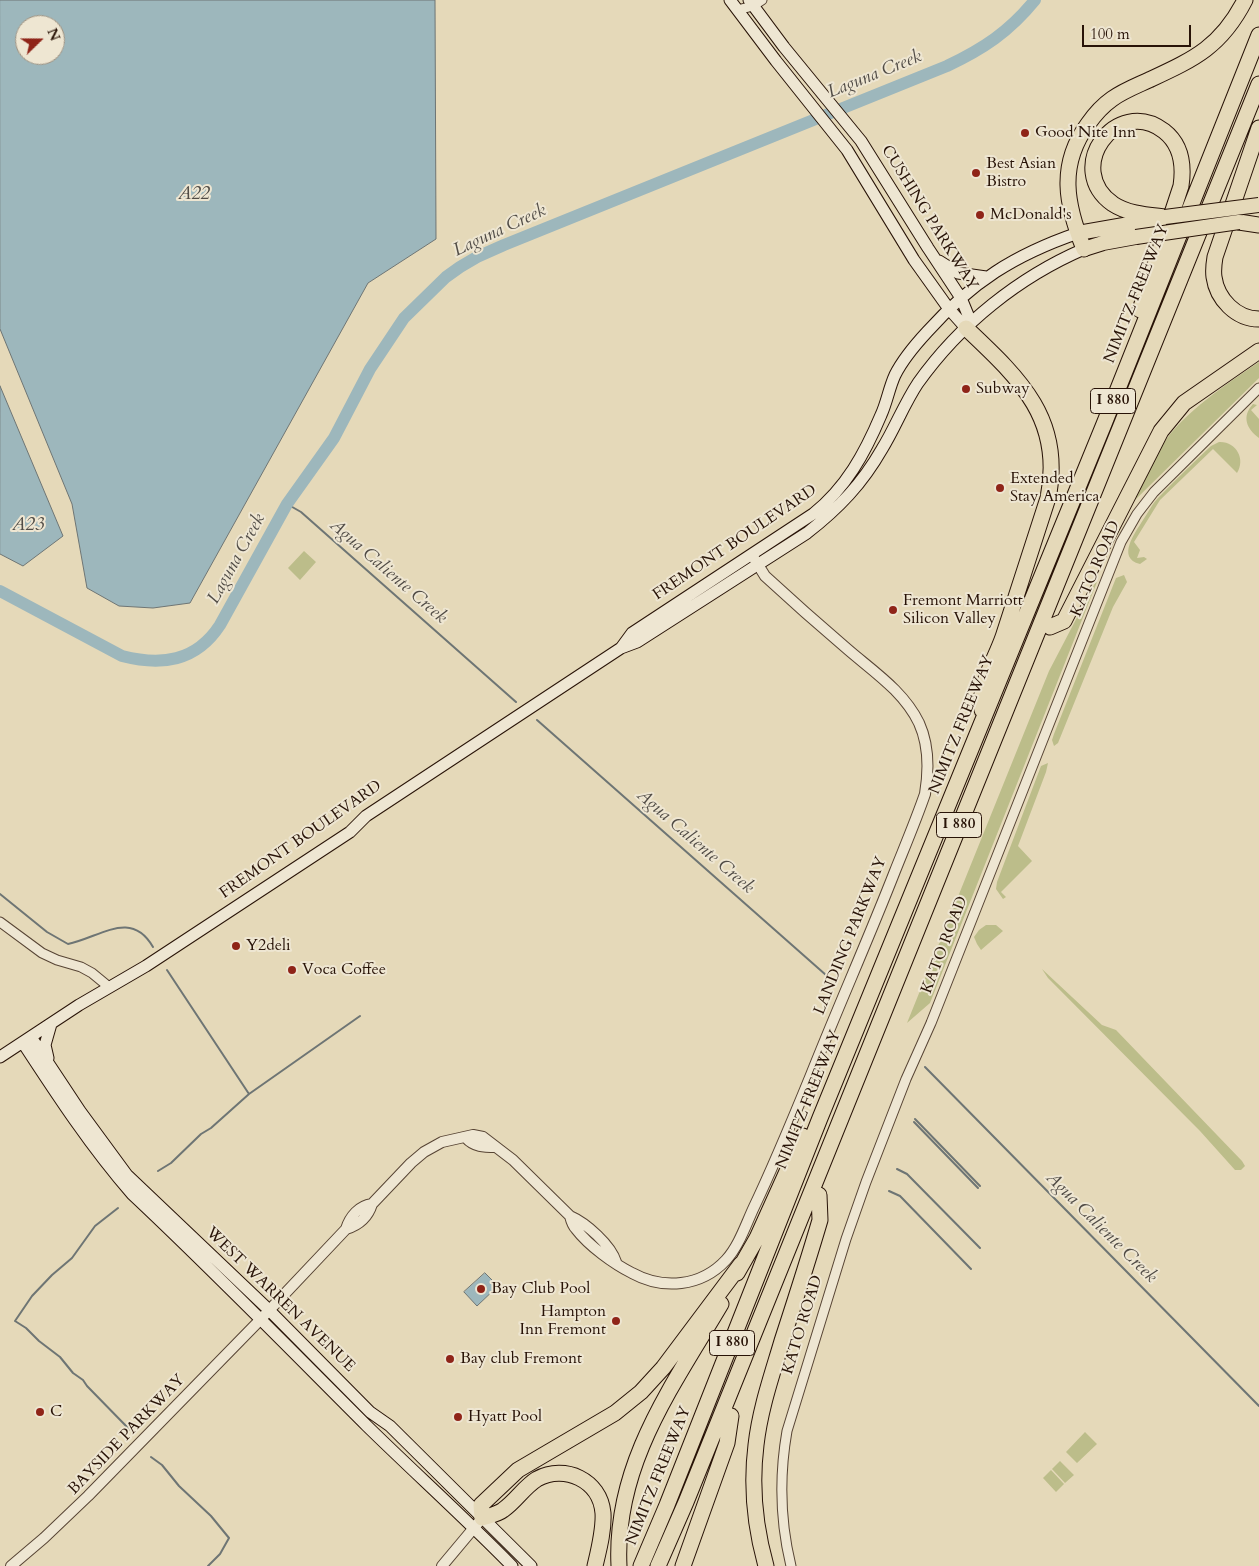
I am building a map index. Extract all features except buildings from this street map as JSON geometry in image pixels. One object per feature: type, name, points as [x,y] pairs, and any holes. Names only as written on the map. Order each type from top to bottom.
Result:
[{"type":"highway","points":[[1084,249],[1068,197],[1067,178],[1071,157],[1079,136],[1098,111],[1112,99],[1127,90],[1190,61],[1210,47],[1224,34],[1237,16],[1245,0]]},
{"type":"highway","name":"NIMITZ FREEWAY","points":[[641,1566],[689,1451],[820,1118],[1104,424],[1259,35]]},
{"type":"highway","name":"I 880","points":[[658,1566],[686,1502],[1259,84]]},
{"type":"highway","name":"I 880","points":[[668,1566],[820,1196],[1259,107]]},
{"type":"highway","points":[[1104,424],[1181,186],[1183,170],[1180,153],[1175,142],[1167,133],[1151,124],[1139,121],[1127,123],[1108,133],[1095,151],[1093,162],[1093,174],[1104,195],[1113,204],[1126,210],[1136,224],[1165,217]]},
{"type":"highway","points":[[1259,128],[1215,257],[1214,276],[1217,291],[1227,306],[1240,315],[1259,319]]},
{"type":"highway","points":[[1240,222],[1259,225]]},
{"type":"highway","points":[[966,328],[1027,393],[1037,408],[1045,426],[1052,461],[1052,480],[1048,498],[1002,640],[988,674],[981,701],[983,719]]},
{"type":"highway","points":[[1050,628],[1064,621],[1160,431],[1184,403],[1259,351]]},
{"type":"highway","points":[[478,1523],[481,1505],[514,1474],[615,1413],[641,1392],[663,1368],[741,1264],[757,1238],[804,1134],[820,1118]]},
{"type":"highway","points":[[766,1566],[759,1536],[754,1491],[755,1447],[769,1384],[820,1220],[820,1196]]},
{"type":"highway","points":[[620,1566],[620,1538],[626,1496],[634,1464],[644,1439],[662,1402],[726,1296],[741,1264]]},
{"type":"highway","points":[[683,1566],[727,1443],[730,1416]]},
{"type":"highway","points":[[478,1523],[502,1511],[528,1486],[539,1479],[558,1473],[579,1477],[595,1491],[603,1512],[595,1566]]},
{"type":"main road","name":"CUSHING PARKWAY","points":[[730,0],[749,3],[849,124],[961,298],[968,315],[966,328]]},
{"type":"main road","name":"CUSHING PARKWAY","points":[[749,3],[811,104],[855,162],[901,241],[949,309],[966,328]]},
{"type":"main road","points":[[1165,217],[1259,205]]},
{"type":"main road","name":"FREMONT BOULEVARD","points":[[0,1057],[79,1005],[154,960],[350,832],[366,816],[621,648],[637,642],[754,559],[824,506],[858,464],[882,412],[890,388],[904,361],[949,309],[986,278],[1042,246],[1078,233],[1136,224],[1259,220]]},
{"type":"main road","name":"FREMONT BOULEVARD","points":[[754,559],[820,523],[861,482],[884,447],[918,383],[966,328],[1006,294],[1052,264],[1084,249],[1103,243],[1136,224]]},
{"type":"main road","points":[[928,248],[950,269],[965,275],[986,278]]},
{"type":"main road","points":[[882,412],[883,424],[879,435],[884,447]]},
{"type":"main road","points":[[861,482],[859,475],[865,459],[864,453]]},
{"type":"main road","points":[[49,1064],[45,1045],[51,1024]]},
{"type":"main road","name":"WEST WARREN AVENUE","points":[[27,1040],[49,1064],[80,1111],[127,1175],[269,1310],[370,1412],[390,1426],[478,1523],[487,1542],[512,1566]]},
{"type":"main road","name":"WEST WARREN AVENUE","points":[[27,1040],[72,1117],[111,1170],[132,1194],[394,1451],[531,1566]]},
{"type":"street","name":"KATO ROAD","points":[[791,1566],[781,1513],[783,1456],[787,1432],[846,1239],[903,1087],[931,1023],[1037,752],[1113,562],[1129,527],[1145,502],[1154,492],[1259,388]]},
{"type":"street","name":"LANDING PARKWAY","points":[[260,1320],[346,1229],[356,1226],[369,1212],[372,1204],[411,1163],[424,1152],[450,1139],[466,1138],[471,1143],[483,1147],[496,1147],[513,1160],[570,1216],[574,1228],[606,1257],[646,1280],[663,1284],[686,1283],[708,1274],[718,1267],[732,1252],[779,1152],[834,1017],[863,952],[924,794],[927,779],[926,751],[919,724],[908,705],[887,683],[765,576],[754,559]]},
{"type":"street","points":[[0,922],[42,954],[81,967],[110,987]]},
{"type":"street","name":"BAYSIDE PARKWAY","points":[[11,1566],[69,1515],[260,1320]]},
{"type":"street","points":[[442,1566],[478,1523]]},
{"type":"green space","points":[[1259,362],[1259,378],[1135,500],[1155,457],[1172,432],[1207,399]]},
{"type":"green space","points":[[1253,404],[1257,405],[1251,410],[1259,419],[1259,438],[1251,431],[1246,418]]},
{"type":"green space","points":[[1219,442],[1230,444],[1238,452],[1240,468],[1237,473],[1213,449],[1160,500],[1134,542],[1140,550],[1137,558],[1144,557],[1147,559],[1140,564],[1133,561],[1128,551],[1132,538],[1154,503],[1211,446]]},
{"type":"green space","points":[[304,551],[316,562],[300,580],[288,568]]},
{"type":"green space","points":[[1124,575],[1127,582],[1113,607],[1058,743],[1054,746],[1052,740],[1054,734],[1116,578]]},
{"type":"green space","points":[[1097,582],[930,1003],[907,1023],[1049,671]]},
{"type":"green space","points":[[1048,763],[1018,846],[1032,861],[1001,892],[1006,897],[1003,899],[996,889],[997,882],[1041,766]]},
{"type":"green space","points":[[986,925],[996,925],[1003,931],[981,950],[974,937]]},
{"type":"green space","points":[[1042,969],[1102,1025],[1116,1030],[1245,1166],[1241,1170],[1235,1170],[1200,1131],[1048,978]]},
{"type":"green space","points":[[1085,1432],[1097,1444],[1077,1463],[1066,1452]]},
{"type":"green space","points":[[1060,1461],[1074,1475],[1065,1483],[1052,1469]]},
{"type":"green space","points":[[1051,1470],[1064,1484],[1056,1492],[1043,1478]]},
{"type":"water","name":"A22","points":[[0,0],[435,0],[436,239],[368,283],[190,603],[153,608],[119,606],[87,588],[72,504],[0,329]]},
{"type":"water","name":"A23","points":[[0,386],[63,536],[23,566],[0,554]]},
{"type":"water","name":"Bay Club Pool","points":[[485,1273],[498,1286],[477,1306],[464,1292]]},
{"type":"waterway","name":"Laguna Creek","points":[[0,591],[122,656],[150,661],[177,658],[189,654],[200,647],[220,625],[287,504],[334,438],[370,369],[404,318],[446,277],[477,257],[504,245],[947,66],[995,39],[1035,0]]},
{"type":"waterway","name":"Agua Caliente Creek","points":[[287,504],[301,512],[516,702]]},
{"type":"waterway","name":"Agua Caliente Creek","points":[[537,720],[835,983]]},
{"type":"waterway","points":[[0,894],[47,932],[68,944],[104,932],[125,928],[135,930],[144,936],[153,947]]},
{"type":"waterway","points":[[158,1171],[171,1163],[201,1134],[211,1128],[249,1094],[167,970]]},
{"type":"waterway","points":[[249,1094],[360,1016]]},
{"type":"waterway","name":"Agua Caliente Creek","points":[[925,1067],[1259,1406]]},
{"type":"waterway","points":[[915,1119],[980,1186]]},
{"type":"waterway","points":[[914,1122],[978,1188]]},
{"type":"waterway","points":[[897,1169],[907,1174],[980,1248]]},
{"type":"waterway","points":[[889,1191],[900,1196],[971,1269]]},
{"type":"waterway","points":[[118,1208],[95,1226],[72,1258],[32,1296],[15,1321],[60,1357],[73,1373],[83,1380],[130,1430]]},
{"type":"waterway","points":[[151,1457],[162,1465],[179,1486],[211,1516],[229,1538],[220,1554],[208,1566]]},
{"type":"place","name":"Good Nite Inn","points":[[1025,133]]},
{"type":"place","name":"Best Asian Bistro","points":[[976,173]]},
{"type":"place","name":"McDonald's","points":[[980,215]]},
{"type":"place","name":"Subway","points":[[966,389]]},
{"type":"place","name":"Extended Stay America","points":[[1000,488]]},
{"type":"place","name":"Fremont Marriott Silicon Valley","points":[[893,610]]},
{"type":"place","name":"Y2deli","points":[[236,946]]},
{"type":"place","name":"Voca Coffee","points":[[292,970]]},
{"type":"place","name":"Bay Club Pool","points":[[481,1289]]},
{"type":"place","name":"Hampton Inn Fremont","points":[[616,1321]]},
{"type":"place","name":"Bay club Fremont","points":[[450,1359]]},
{"type":"place","name":"C","points":[[40,1412]]},
{"type":"place","name":"Hyatt Pool","points":[[458,1417]]}]
